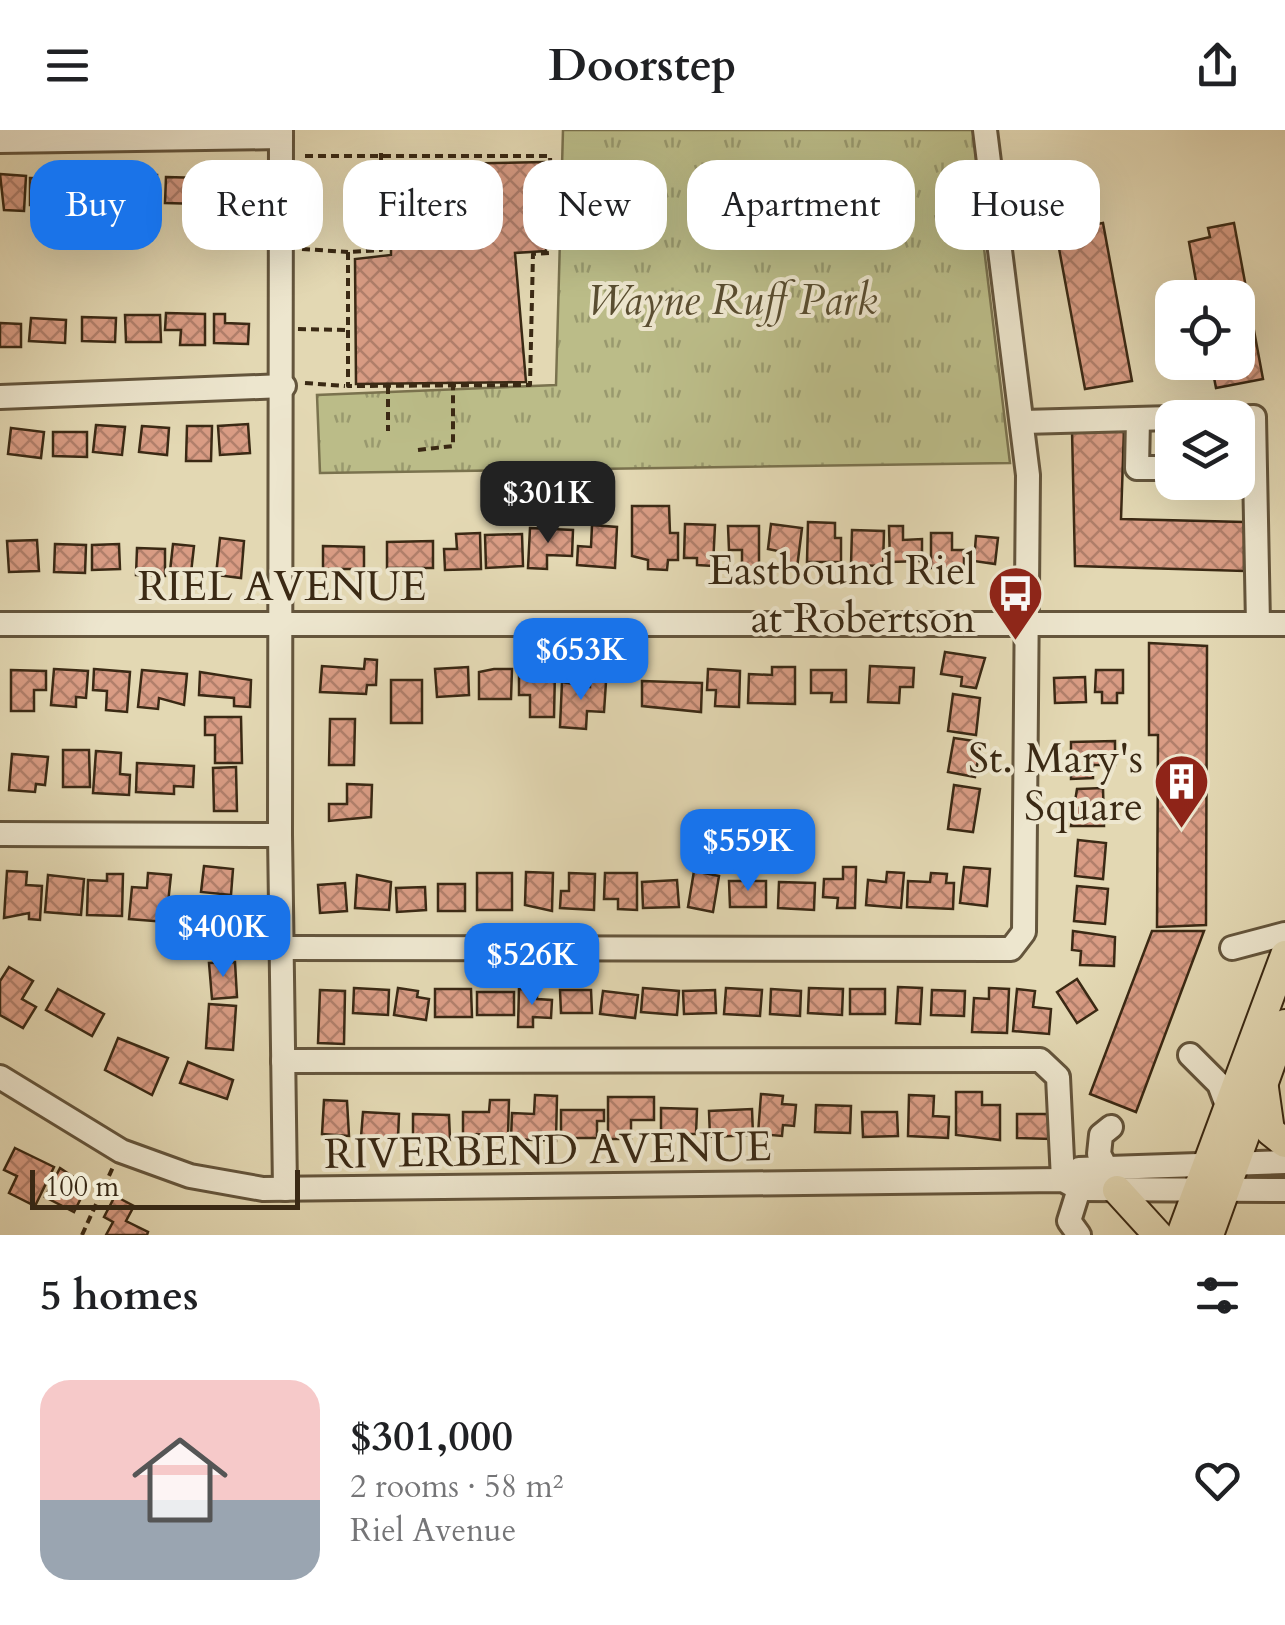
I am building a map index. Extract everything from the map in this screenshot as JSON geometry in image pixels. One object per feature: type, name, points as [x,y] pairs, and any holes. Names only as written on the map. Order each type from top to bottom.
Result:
[{"type":"main road","points":[[1209,1235],[1226,1190],[1221,1163],[1228,1108],[1285,956]]},
{"type":"main road","points":[[1181,1235],[1197,1192],[1221,1163],[1264,1081],[1285,1024]]},
{"type":"main road","points":[[1264,1081],[1264,1112],[1270,1131],[1285,1144]]},
{"type":"main road","points":[[1112,1180],[1158,1235]]},
{"type":"street","points":[[283,948],[1011,949],[1024,932],[1028,475],[985,130]]},
{"type":"street","points":[[0,141],[281,134],[281,160]]},
{"type":"street","points":[[282,250],[283,328],[295,385],[280,622],[285,1189]]},
{"type":"street","points":[[0,397],[295,385]]},
{"type":"street","points":[[1023,422],[1155,418]]},
{"type":"street","points":[[1138,419],[1137,468],[1155,468]]},
{"type":"street","points":[[1246,500],[1247,631]]},
{"type":"street","name":"RIEL AVENUE","points":[[0,624],[1024,625],[1247,631],[1285,624]]},
{"type":"street","points":[[0,834],[280,835]]},
{"type":"street","points":[[1232,948],[1285,934]]},
{"type":"street","points":[[1190,1055],[1219,1084],[1228,1108]]},
{"type":"street","points":[[284,1060],[1040,1060],[1058,1077],[1075,1232]]},
{"type":"street","name":"RIVERBEND AVENUE","points":[[0,1078],[121,1151],[190,1176],[285,1189],[1072,1185],[1221,1163],[1285,1162]]},
{"type":"street","points":[[1111,1127],[1099,1141],[1099,1154],[1112,1180]]},
{"type":"street","name":"RIVERBEND AVENUE","points":[[1112,1180],[1197,1192],[1284,1193]]},
{"type":"path","points":[[282,250],[381,250],[382,153]]},
{"type":"path","points":[[295,385],[533,382],[532,254],[549,253],[550,241],[562,230],[562,219],[552,208],[550,156],[305,156]]},
{"type":"path","points":[[348,252],[348,386]]},
{"type":"path","points":[[283,328],[348,330]]},
{"type":"path","points":[[418,450],[452,446],[453,385]]},
{"type":"path","points":[[388,386],[388,431]]},
{"type":"path","points":[[82,1235],[121,1151]]},
{"type":"green space","name":"Wayne Ruff Park","points":[[563,130],[974,130],[976,160],[935,160],[935,250],[984,250],[1010,463],[320,473],[317,395],[556,385],[560,250],[667,250],[667,160],[562,160]]},
{"type":"building","points":[[523,162],[523,250],[546,250],[515,253],[526,382],[356,384],[355,259],[391,255],[391,250],[503,250],[503,163]]},
{"type":"building","points":[[0,174],[26,176],[24,211],[4,210]]},
{"type":"building","points":[[166,177],[182,177],[182,203],[165,203]]},
{"type":"building","points":[[1103,223],[1132,381],[1085,389],[1059,250],[1100,250]]},
{"type":"building","points":[[1234,223],[1245,280],[1196,280],[1189,242],[1210,237],[1208,228]]},
{"type":"building","points":[[166,313],[205,314],[205,345],[180,345],[181,330],[165,330]]},
{"type":"building","points":[[214,314],[225,314],[225,323],[249,324],[248,344],[214,343]]},
{"type":"building","points":[[125,315],[160,315],[161,342],[126,342]]},
{"type":"building","points":[[82,317],[116,318],[115,342],[82,341]]},
{"type":"building","points":[[31,318],[66,320],[65,343],[29,341]]},
{"type":"building","points":[[0,323],[21,324],[21,347],[0,347]]},
{"type":"building","points":[[1255,336],[1263,379],[1216,388],[1214,380],[1255,380]]},
{"type":"building","points":[[248,424],[250,453],[220,455],[218,426]]},
{"type":"building","points":[[96,425],[125,427],[122,455],[93,452]]},
{"type":"building","points":[[142,426],[169,428],[167,455],[139,452]]},
{"type":"building","points":[[187,426],[212,426],[211,461],[186,461]]},
{"type":"building","points":[[11,428],[44,432],[41,458],[8,454]]},
{"type":"building","points":[[1124,429],[1121,519],[1244,522],[1244,571],[1075,566],[1072,430]]},
{"type":"building","points":[[53,432],[87,432],[87,457],[53,456]]},
{"type":"building","points":[[632,506],[669,506],[670,533],[678,533],[678,560],[668,560],[667,570],[648,569],[648,560],[632,556]]},
{"type":"building","points":[[808,522],[835,523],[835,538],[841,538],[841,562],[807,562]]},
{"type":"building","points":[[685,524],[715,525],[713,566],[697,565],[697,558],[684,558]]},
{"type":"building","points":[[771,524],[802,528],[797,568],[781,566],[783,552],[768,549]]},
{"type":"building","points":[[592,525],[617,527],[615,568],[577,565],[578,546],[591,547]]},
{"type":"building","points":[[728,526],[759,526],[759,567],[742,567],[742,550],[729,550]]},
{"type":"building","points":[[889,526],[903,526],[903,540],[922,539],[922,561],[890,562]]},
{"type":"building","points":[[530,528],[573,530],[572,556],[547,555],[547,569],[528,568]]},
{"type":"building","points":[[852,530],[884,531],[883,566],[851,565]]},
{"type":"building","points":[[480,533],[481,569],[445,570],[444,549],[457,549],[456,534]]},
{"type":"building","points":[[931,533],[952,533],[952,550],[964,550],[964,568],[931,568]]},
{"type":"building","points":[[522,534],[523,566],[486,568],[485,535]]},
{"type":"building","points":[[976,536],[998,538],[995,564],[974,561]]},
{"type":"building","points":[[220,538],[244,541],[241,578],[216,575]]},
{"type":"building","points":[[37,540],[39,571],[9,572],[7,541]]},
{"type":"building","points":[[433,541],[433,568],[387,568],[387,542]]},
{"type":"building","points":[[55,544],[86,545],[85,573],[54,572]]},
{"type":"building","points":[[119,544],[120,569],[92,570],[92,545]]},
{"type":"building","points":[[173,544],[194,546],[191,573],[170,571]]},
{"type":"building","points":[[323,546],[364,547],[364,569],[323,569]]},
{"type":"building","points":[[137,548],[165,549],[165,576],[136,575]]},
{"type":"building","name":"St. Mary's Square","points":[[1149,643],[1207,646],[1206,925],[1157,927],[1158,735],[1149,735]]},
{"type":"building","points":[[945,652],[985,658],[976,688],[961,686],[962,677],[941,674]]},
{"type":"building","points":[[365,659],[377,660],[376,685],[367,685],[366,694],[320,692],[322,666],[364,669]]},
{"type":"building","points":[[870,666],[914,668],[913,687],[900,687],[899,703],[868,702]]},
{"type":"building","points":[[468,667],[469,695],[437,697],[435,669]]},
{"type":"building","points":[[772,667],[795,667],[795,704],[748,703],[749,674],[772,675]]},
{"type":"building","points":[[54,669],[88,671],[86,698],[76,697],[76,707],[51,705]]},
{"type":"building","points":[[94,669],[130,672],[127,712],[106,710],[107,691],[93,690]]},
{"type":"building","points":[[512,669],[511,699],[479,699],[479,672]]},
{"type":"building","points":[[708,669],[740,671],[739,707],[715,706],[716,690],[707,690]]},
{"type":"building","points":[[11,670],[46,671],[46,690],[34,690],[34,711],[11,711]]},
{"type":"building","points":[[142,670],[187,674],[184,705],[159,698],[158,709],[138,707]]},
{"type":"building","points":[[811,670],[846,670],[846,702],[831,702],[832,693],[811,693]]},
{"type":"building","points":[[1096,670],[1123,670],[1123,693],[1117,693],[1117,703],[1102,703],[1102,692],[1095,692]]},
{"type":"building","points":[[519,671],[555,671],[554,717],[530,717],[530,695],[519,695]]},
{"type":"building","points":[[200,672],[251,680],[250,707],[234,706],[234,698],[199,695]]},
{"type":"building","points":[[1085,677],[1086,702],[1055,703],[1054,678]]},
{"type":"building","points":[[391,680],[422,680],[422,723],[391,723]]},
{"type":"building","points":[[590,681],[606,682],[604,712],[587,711],[586,729],[560,727],[562,682],[590,687]]},
{"type":"building","points":[[642,681],[702,683],[701,712],[642,706]]},
{"type":"building","points":[[953,694],[980,698],[976,735],[948,731]]},
{"type":"building","points":[[205,717],[241,717],[242,763],[215,763],[215,735],[205,735]]},
{"type":"building","points":[[330,719],[355,719],[354,765],[329,765]]},
{"type":"building","points":[[954,738],[981,742],[975,777],[948,772]]},
{"type":"building","points":[[1115,741],[1115,765],[1093,765],[1093,778],[1071,779],[1071,742]]},
{"type":"building","points":[[63,750],[89,750],[90,787],[63,787]]},
{"type":"building","points":[[96,751],[121,753],[120,774],[130,775],[129,795],[93,793]]},
{"type":"building","points":[[12,754],[48,757],[45,785],[36,784],[35,792],[9,790]]},
{"type":"building","points":[[137,763],[194,766],[193,787],[174,786],[174,794],[136,792]]},
{"type":"building","points":[[236,767],[237,811],[214,811],[213,768]]},
{"type":"building","points":[[347,784],[372,785],[371,817],[329,821],[329,804],[347,804]]},
{"type":"building","points":[[954,785],[980,789],[973,832],[948,829]]},
{"type":"building","points":[[1103,788],[1104,826],[1071,826],[1077,789]]},
{"type":"building","points":[[1078,840],[1106,843],[1103,879],[1075,876]]},
{"type":"building","points":[[204,866],[233,869],[231,895],[201,892]]},
{"type":"building","points":[[843,867],[856,867],[855,908],[837,908],[838,898],[823,897],[824,879],[843,879]]},
{"type":"building","points":[[964,867],[990,869],[987,906],[960,903]]},
{"type":"building","points":[[7,871],[27,872],[26,885],[42,886],[40,920],[29,919],[29,913],[4,918]]},
{"type":"building","points":[[694,871],[719,876],[713,912],[688,907]]},
{"type":"building","points":[[526,872],[553,873],[552,911],[525,905]]},
{"type":"building","points":[[887,872],[904,873],[901,908],[866,905],[868,880],[886,882]]},
{"type":"building","points":[[148,873],[171,875],[166,922],[129,919],[132,887],[147,888]]},
{"type":"building","points":[[477,873],[512,873],[512,910],[477,910]]},
{"type":"building","points":[[569,873],[595,874],[594,910],[560,908],[561,891],[569,891]]},
{"type":"building","points":[[605,873],[637,873],[637,910],[618,909],[618,899],[604,899]]},
{"type":"building","points":[[931,873],[947,874],[946,883],[954,883],[953,909],[907,907],[908,881],[930,882]]},
{"type":"building","points":[[107,874],[123,874],[122,916],[87,915],[88,880],[107,881]]},
{"type":"building","points":[[48,875],[84,879],[81,915],[45,912]]},
{"type":"building","points":[[357,875],[391,882],[389,910],[355,908]]},
{"type":"building","points":[[677,880],[679,907],[643,908],[642,882]]},
{"type":"building","points":[[729,881],[766,881],[766,907],[730,907]]},
{"type":"building","points":[[779,882],[815,883],[814,910],[778,908]]},
{"type":"building","points":[[345,883],[347,911],[320,913],[318,885]]},
{"type":"building","points":[[438,884],[465,884],[465,911],[438,911]]},
{"type":"building","points":[[1077,886],[1108,889],[1105,924],[1074,921]]},
{"type":"building","points":[[425,887],[426,910],[397,912],[396,888]]},
{"type":"building","points":[[212,898],[225,898],[224,906],[237,907],[234,945],[198,943],[201,903],[212,904]]},
{"type":"building","points":[[1073,931],[1115,937],[1114,966],[1080,965],[1081,951],[1072,950]]},
{"type":"building","points":[[1152,931],[1204,931],[1136,1112],[1090,1094]]},
{"type":"building","points":[[235,962],[237,997],[212,999],[209,963]]},
{"type":"building","points":[[9,967],[33,981],[22,999],[36,1007],[23,1028],[0,1015],[0,981]]},
{"type":"building","points":[[1077,979],[1097,1010],[1077,1023],[1057,992]]},
{"type":"building","points":[[898,987],[922,988],[920,1024],[896,1023]]},
{"type":"building","points":[[354,988],[389,990],[388,1015],[353,1013]]},
{"type":"building","points":[[398,988],[418,991],[417,997],[429,999],[426,1020],[394,1015]]},
{"type":"building","points":[[643,988],[679,991],[677,1015],[641,1012]]},
{"type":"building","points":[[726,988],[762,990],[760,1016],[724,1014]]},
{"type":"building","points":[[809,988],[843,989],[842,1015],[808,1013]]},
{"type":"building","points":[[989,988],[1009,989],[1007,1033],[972,1032],[974,998],[989,999]]},
{"type":"building","points":[[58,989],[104,1014],[92,1036],[46,1010]]},
{"type":"building","points":[[435,989],[471,989],[472,1017],[435,1017]]},
{"type":"building","points":[[519,989],[537,990],[537,999],[552,1000],[551,1018],[533,1017],[533,1027],[518,1027]]},
{"type":"building","points":[[771,989],[801,991],[800,1016],[770,1014]]},
{"type":"building","points":[[850,989],[885,989],[885,1014],[850,1014]]},
{"type":"building","points":[[1017,989],[1035,991],[1033,1007],[1051,1009],[1049,1034],[1013,1031]]},
{"type":"building","points":[[320,990],[345,991],[344,1044],[318,1043]]},
{"type":"building","points":[[560,990],[591,990],[592,1013],[561,1013]]},
{"type":"building","points":[[715,990],[716,1013],[684,1014],[683,991]]},
{"type":"building","points":[[932,990],[965,991],[964,1016],[931,1015]]},
{"type":"building","points":[[603,991],[638,995],[635,1018],[600,1014]]},
{"type":"building","points":[[477,992],[514,992],[514,1015],[477,1015]]},
{"type":"building","points":[[209,1004],[236,1006],[233,1050],[206,1048]]},
{"type":"building","points":[[118,1038],[168,1058],[152,1095],[105,1070]]},
{"type":"building","points":[[188,1062],[233,1080],[227,1099],[180,1083]]},
{"type":"building","points":[[956,1092],[982,1092],[982,1105],[1000,1105],[1000,1140],[956,1135]]},
{"type":"building","points":[[761,1094],[783,1096],[782,1104],[796,1105],[794,1126],[783,1125],[782,1136],[758,1134]]},
{"type":"building","points":[[535,1095],[557,1096],[556,1141],[511,1139],[512,1113],[534,1114]]},
{"type":"building","points":[[909,1095],[934,1096],[933,1116],[949,1117],[948,1138],[908,1136]]},
{"type":"building","points":[[608,1097],[654,1097],[654,1120],[631,1120],[631,1139],[608,1139]]},
{"type":"building","points":[[324,1100],[347,1101],[349,1136],[322,1134]]},
{"type":"building","points":[[490,1100],[509,1100],[508,1135],[463,1134],[463,1112],[489,1112]]},
{"type":"building","points":[[816,1105],[851,1106],[850,1133],[815,1132]]},
{"type":"building","points":[[661,1108],[697,1109],[696,1134],[661,1134]]},
{"type":"building","points":[[752,1109],[753,1135],[710,1137],[709,1111]]},
{"type":"building","points":[[561,1110],[604,1110],[604,1121],[597,1121],[597,1138],[561,1138]]},
{"type":"building","points":[[363,1112],[399,1114],[398,1139],[361,1137]]},
{"type":"building","points":[[862,1112],[897,1112],[898,1136],[863,1137]]},
{"type":"building","points":[[413,1114],[449,1115],[450,1140],[413,1140]]},
{"type":"building","points":[[1017,1114],[1052,1114],[1052,1139],[1017,1138]]},
{"type":"building","points":[[15,1148],[54,1167],[35,1206],[9,1193],[17,1176],[4,1170]]},
{"type":"building","points":[[60,1168],[87,1186],[74,1212],[45,1197]]},
{"type":"building","points":[[115,1196],[134,1206],[126,1221],[148,1232],[147,1235],[106,1235],[113,1222],[104,1217]]},
{"type":"place","name":"Eastbound Riel at Robertson","points":[[1015,642]]},
{"type":"place","name":"St. Mary's Square","points":[[1182,830]]}]
